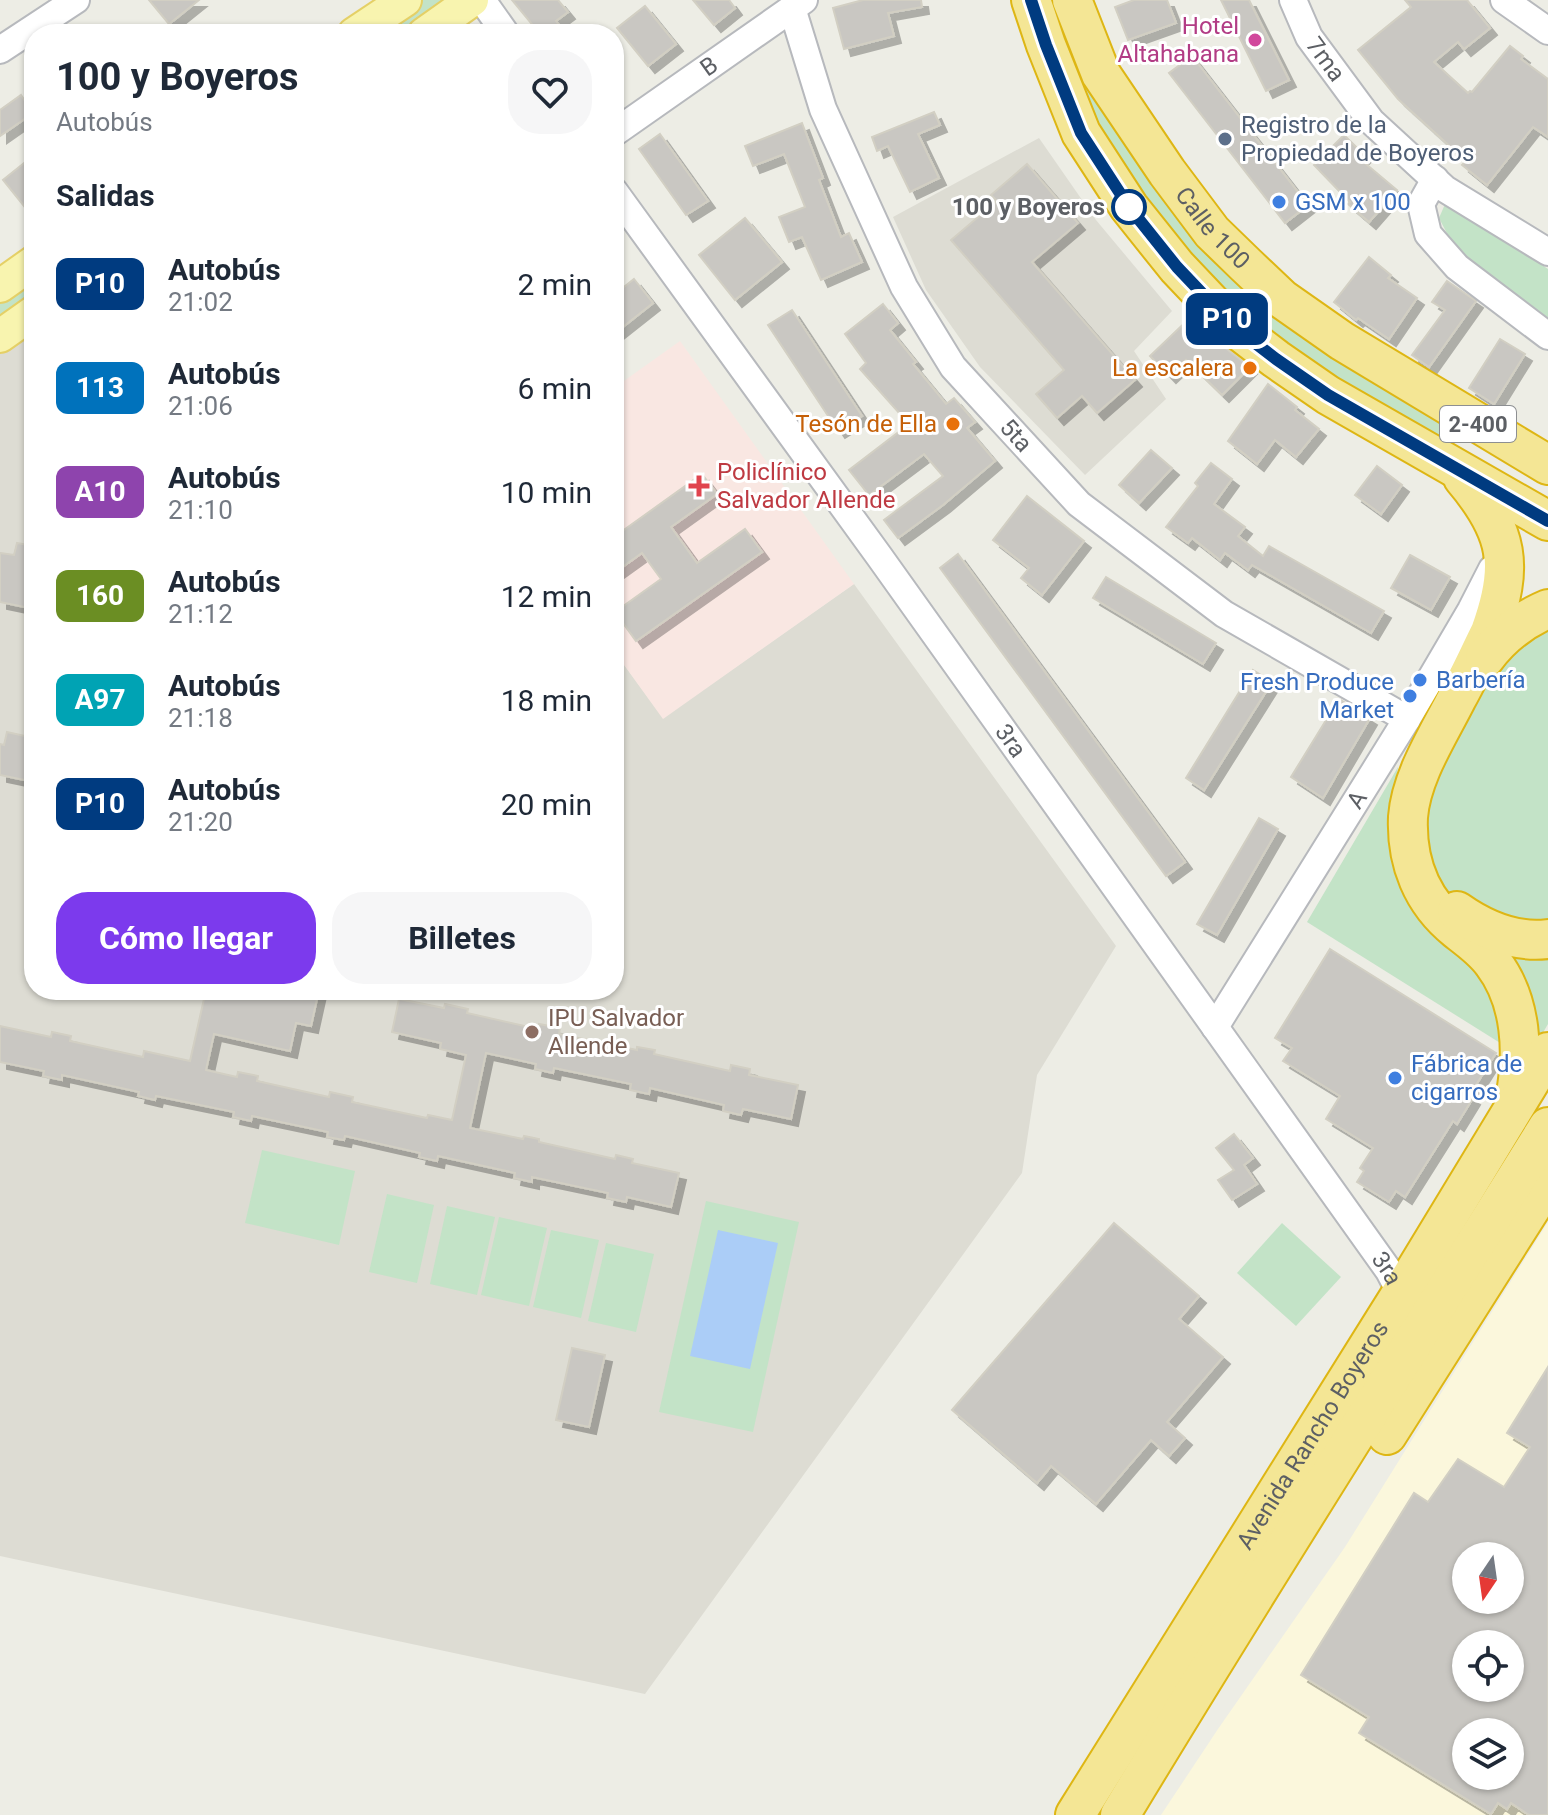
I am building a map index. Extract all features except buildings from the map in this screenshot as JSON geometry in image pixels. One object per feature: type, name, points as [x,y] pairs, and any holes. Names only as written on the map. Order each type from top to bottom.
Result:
[{"type":"highway","name":"2-400","points":[[1031,0],[1081,133],[1129,207],[1177,267],[1233,326],[1328,395],[1548,521]]},
{"type":"highway","name":"Calle 100","points":[[1072,0],[1101,74],[1212,232],[1282,299],[1342,341],[1548,465]]},
{"type":"highway","points":[[1450,464],[1485,503],[1495,522],[1502,543],[1505,570],[1493,623],[1424,763],[1408,816],[1412,860],[1432,906],[1492,961],[1507,984],[1516,1017],[1520,1052],[1513,1107]]},
{"type":"highway","points":[[1464,686],[1506,634],[1523,621],[1548,609]]},
{"type":"highway","points":[[1412,860],[1439,896],[1467,918],[1504,935],[1548,939]]},
{"type":"highway","name":"Avenida Rancho Boyeros","points":[[1075,1815],[1401,1294],[1548,1052]]},
{"type":"highway","name":"Avenida Rancho Boyeros","points":[[1120,1815],[1218,1652],[1548,1127]]},
{"type":"highway","points":[[1218,1652],[1284,1576],[1363,1471],[1548,1181]]},
{"type":"main road","points":[[369,24],[405,0]]},
{"type":"main road","points":[[438,24],[472,0]]},
{"type":"main road","points":[[0,286],[24,269]]},
{"type":"main road","points":[[0,336],[24,319]]},
{"type":"street","points":[[482,0],[499,24]]},
{"type":"street","name":"7ma","points":[[1293,0],[1309,37],[1371,121],[1445,189],[1548,252]]},
{"type":"street","points":[[1504,0],[1548,31]]},
{"type":"street","points":[[39,24],[74,1]]},
{"type":"street","name":"B","points":[[624,126],[798,4]]},
{"type":"street","name":"5ta","points":[[798,4],[823,109],[904,287],[953,367],[1079,504],[1224,614],[1407,719]]},
{"type":"street","points":[[0,50],[24,34]]},
{"type":"street","points":[[1435,179],[1421,204],[1428,234],[1457,267],[1548,336]]},
{"type":"street","name":"3ra","points":[[624,205],[1215,1027],[1389,1271],[1401,1294]]},
{"type":"street","name":"A","points":[[1215,1027],[1407,719],[1492,569]]},
{"type":"shaded area","points":[[1039,138],[1096,220],[1172,311],[1134,351],[1166,399],[1085,475],[980,367],[926,290],[893,217]]},
{"type":"shaded area","name":"IPU Salvador Allende","points":[[24,333],[24,1000],[624,1000],[624,665],[663,718],[854,584],[1116,946],[1037,1075],[1022,1173],[645,1694],[0,1556],[0,351]]},
{"type":"shaded area","name":"Policlínico Salvador Allende","points":[[680,341],[854,584],[663,719],[624,665],[624,381]]},
{"type":"shaded area","points":[[1548,1222],[1548,1815],[1161,1815],[1345,1547]]},
{"type":"green space","points":[[417,0],[455,0],[422,24],[382,24]]},
{"type":"green space","points":[[1041,0],[1062,0],[1161,182],[1468,430],[1437,446],[1238,317],[1090,129]]},
{"type":"green space","points":[[1446,202],[1548,269],[1548,318],[1454,247],[1439,218]]},
{"type":"green space","points":[[24,283],[24,306],[0,323],[0,301]]},
{"type":"green space","points":[[1548,623],[1548,929],[1458,902],[1434,875],[1419,817],[1457,725],[1524,640]]},
{"type":"green space","points":[[1398,767],[1394,795],[1449,939],[1488,985],[1513,1051],[1307,922]]},
{"type":"green space","points":[[1497,949],[1548,949],[1548,1024],[1534,1048]]},
{"type":"green space","points":[[262,1150],[355,1171],[339,1245],[245,1223]]},
{"type":"green space","points":[[387,1194],[434,1205],[417,1283],[369,1272]]},
{"type":"green space","points":[[706,1201],[799,1222],[753,1432],[659,1412]]},
{"type":"green space","points":[[447,1206],[495,1217],[477,1295],[430,1284]]},
{"type":"green space","points":[[499,1217],[547,1228],[529,1306],[481,1295]]},
{"type":"green space","points":[[1282,1223],[1341,1277],[1296,1326],[1237,1273]]},
{"type":"green space","points":[[551,1230],[599,1240],[581,1318],[533,1307]]},
{"type":"green space","points":[[606,1243],[654,1254],[636,1332],[588,1321]]},
{"type":"water","points":[[718,1230],[778,1243],[750,1369],[690,1356]]},
{"type":"bus line","name":"P10","points":[[1031,0],[1081,133],[1129,207],[1177,267],[1233,326],[1328,395],[1548,521]]},
{"type":"place","name":"Hotel Altahabana","points":[[1255,40]]},
{"type":"place","name":"Registro de la Propiedad de Boyeros","points":[[1225,139]]},
{"type":"place","name":"GSM x 100","points":[[1279,202]]},
{"type":"place","name":"100 y Boyeros","points":[[1129,207]]},
{"type":"place","name":"La escalera","points":[[1250,368]]},
{"type":"place","name":"Tesón de Ella","points":[[953,424]]},
{"type":"place","name":"Policlínico Salvador Allende","points":[[699,486]]},
{"type":"place","name":"Barbería","points":[[1420,680]]},
{"type":"place","name":"Fresh Produce Market","points":[[1410,696]]},
{"type":"place","name":"IPU Salvador Allende","points":[[532,1032]]},
{"type":"place","name":"Fábrica de cigarros","points":[[1395,1078]]}]
